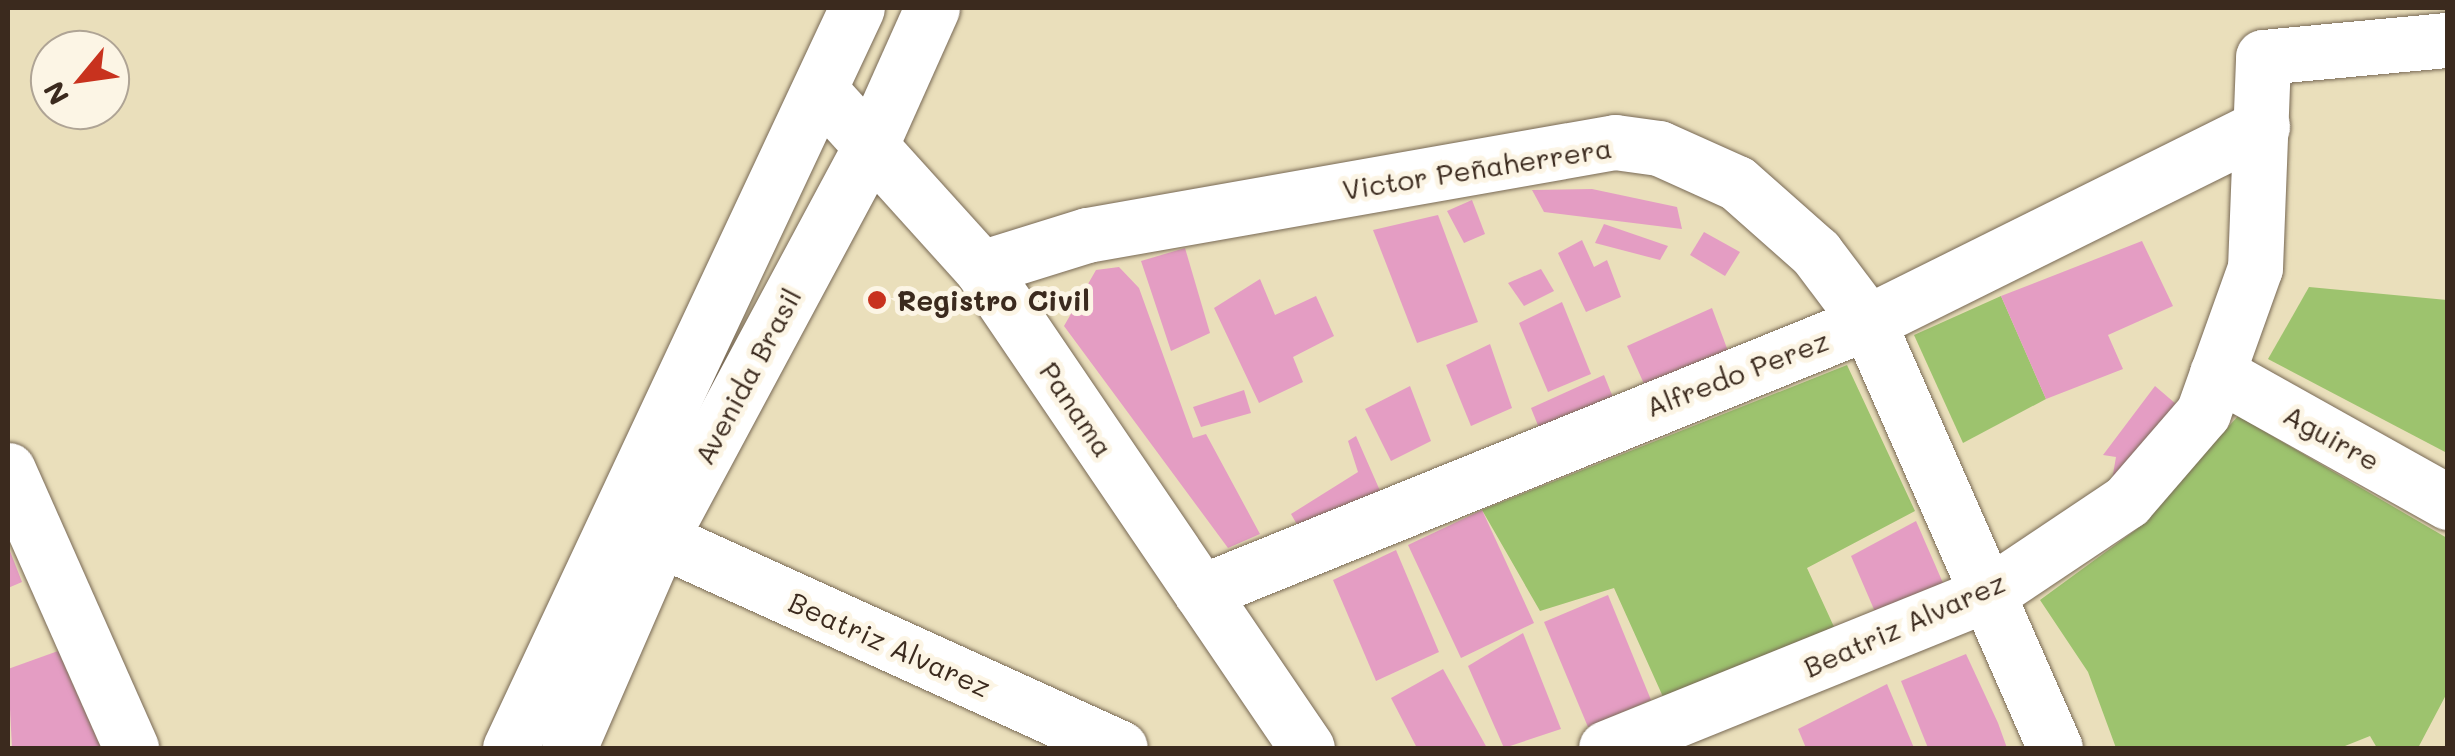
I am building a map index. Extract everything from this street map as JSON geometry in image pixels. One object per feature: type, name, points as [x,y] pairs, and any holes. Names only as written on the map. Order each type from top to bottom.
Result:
[{"type":"street","name":"Avenida Brasil","points":[[510,748],[857,8]]},
{"type":"street","name":"Avenida Brasil","points":[[569,748],[660,539],[869,149],[932,8]]},
{"type":"street","name":"Beatriz Alvarez","points":[[1606,748],[1988,594],[2126,502],[2202,413],[2255,268],[2263,57],[2448,40]]},
{"type":"street","name":"Panama","points":[[820,91],[981,268],[1306,748]]},
{"type":"street","name":"Alfredo Perez","points":[[1200,592],[1868,322],[2262,126]]},
{"type":"street","name":"Victor Peñaherrera","points":[[981,268],[1087,235],[1615,142],[1659,148],[1737,182],[1816,253],[1868,322],[2055,748]]},
{"type":"street","name":"Aguirre","points":[[2217,372],[2448,502]]},
{"type":"street","points":[[8,470],[131,748]]},
{"type":"street","name":"Beatriz Alvarez","points":[[660,539],[1120,748]]},
{"type":"green space","points":[[2309,287],[2447,300],[2447,453],[2268,359]]},
{"type":"green space","points":[[2001,296],[2046,399],[1963,443],[1914,335]]},
{"type":"green space","points":[[1847,365],[1915,511],[1807,568],[1835,629],[1664,699],[1614,588],[1540,611],[1482,510]]},
{"type":"green space","points":[[2238,416],[2447,538],[2447,693],[2418,748],[2377,748],[2370,736],[2340,748],[2116,748],[2088,672],[2040,600],[2137,529]]},
{"type":"building","points":[[1592,189],[1677,207],[1682,229],[1544,212],[1532,190]]},
{"type":"building","points":[[1472,200],[1485,234],[1464,243],[1447,211]]},
{"type":"building","points":[[1438,215],[1478,322],[1417,343],[1373,230]]},
{"type":"building","points":[[1604,224],[1668,246],[1660,260],[1595,243]]},
{"type":"building","points":[[1704,232],[1740,252],[1725,276],[1690,255]]},
{"type":"building","points":[[1582,240],[1594,267],[1607,260],[1621,297],[1586,312],[1558,253]]},
{"type":"building","points":[[2142,241],[2173,306],[2108,335],[2123,369],[2046,399],[2001,296]]},
{"type":"building","points":[[1185,248],[1210,333],[1171,351],[1141,261]]},
{"type":"building","points":[[1119,267],[1139,288],[1193,438],[1206,434],[1260,534],[1228,548],[1064,326],[1096,270]]},
{"type":"building","points":[[1541,269],[1554,291],[1524,306],[1508,283]]},
{"type":"building","points":[[1260,279],[1275,315],[1316,296],[1334,336],[1293,357],[1303,382],[1259,403],[1214,308]]},
{"type":"building","points":[[1562,302],[1591,374],[1548,392],[1519,323]]},
{"type":"building","points":[[1712,308],[1728,351],[1645,386],[1627,346]]},
{"type":"building","points":[[1490,344],[1512,408],[1471,426],[1446,365]]},
{"type":"building","points":[[1604,375],[1614,400],[1541,433],[1531,408]]},
{"type":"building","points":[[1410,386],[1431,441],[1391,461],[1365,409]]},
{"type":"building","points":[[2155,386],[2176,404],[2112,480],[2116,457],[2103,455]]},
{"type":"building","points":[[1244,390],[1251,413],[1201,427],[1193,407]]},
{"type":"building","points":[[1356,436],[1381,493],[1299,528],[1291,514],[1358,472],[1348,441]]},
{"type":"building","points":[[1482,510],[1534,623],[1461,658],[1408,545]]},
{"type":"building","points":[[1916,521],[1943,583],[1876,614],[1851,556]]},
{"type":"building","points":[[8,546],[22,582],[8,588]]},
{"type":"building","points":[[1396,550],[1439,652],[1376,681],[1333,580]]},
{"type":"building","points":[[1608,595],[1651,700],[1588,727],[1544,622]]},
{"type":"building","points":[[1523,633],[1561,729],[1504,748],[1468,666]]},
{"type":"building","points":[[58,651],[101,748],[12,748],[8,669]]},
{"type":"building","points":[[1966,654],[2007,748],[1928,748],[1901,681]]},
{"type":"building","points":[[1443,669],[1487,748],[1417,748],[1391,698]]},
{"type":"building","points":[[1887,684],[1914,748],[1806,748],[1798,729]]},
{"type":"place","name":"Registro Civil","points":[[877,300]]}]
